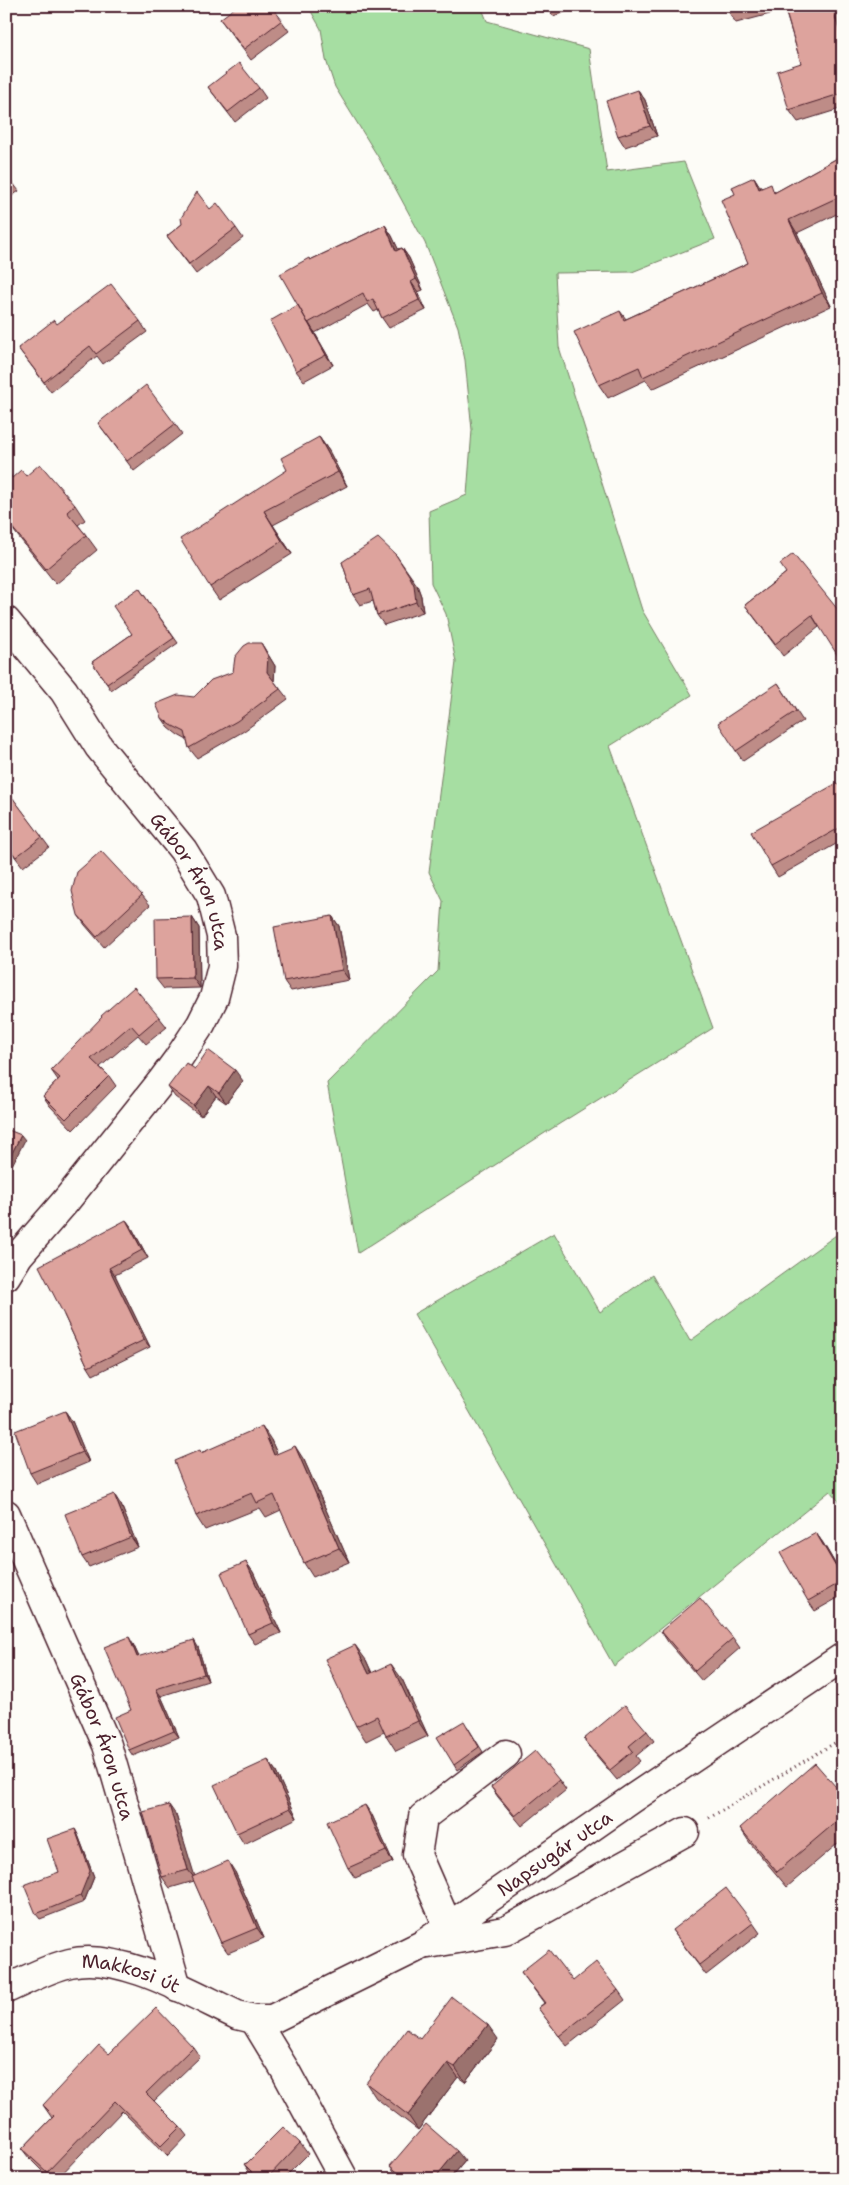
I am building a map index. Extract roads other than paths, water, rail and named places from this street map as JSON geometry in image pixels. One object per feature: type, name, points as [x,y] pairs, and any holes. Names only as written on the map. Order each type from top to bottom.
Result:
[{"type":"street","name":"Gábor Áron utca","points":[[6,621],[64,691],[99,748],[183,850],[211,896],[221,936],[222,966],[214,998],[201,1024],[162,1082],[19,1255],[6,1276]]},
{"type":"street","name":"Gábor Áron utca","points":[[6,1514],[107,1745],[177,1987]]},
{"type":"street","name":"Napsugár utca","points":[[254,2019],[272,2019],[290,2012],[422,1945],[843,1658]]},
{"type":"street","points":[[448,1926],[417,1855],[423,1817],[506,1754]]},
{"type":"street","points":[[422,1945],[505,1931],[685,1832]]},
{"type":"street","name":"Makkosi út","points":[[6,1989],[71,1962],[101,1962],[136,1968],[237,2015],[254,2019]]},
{"type":"street","points":[[254,2019],[285,2070],[344,2179]]}]
